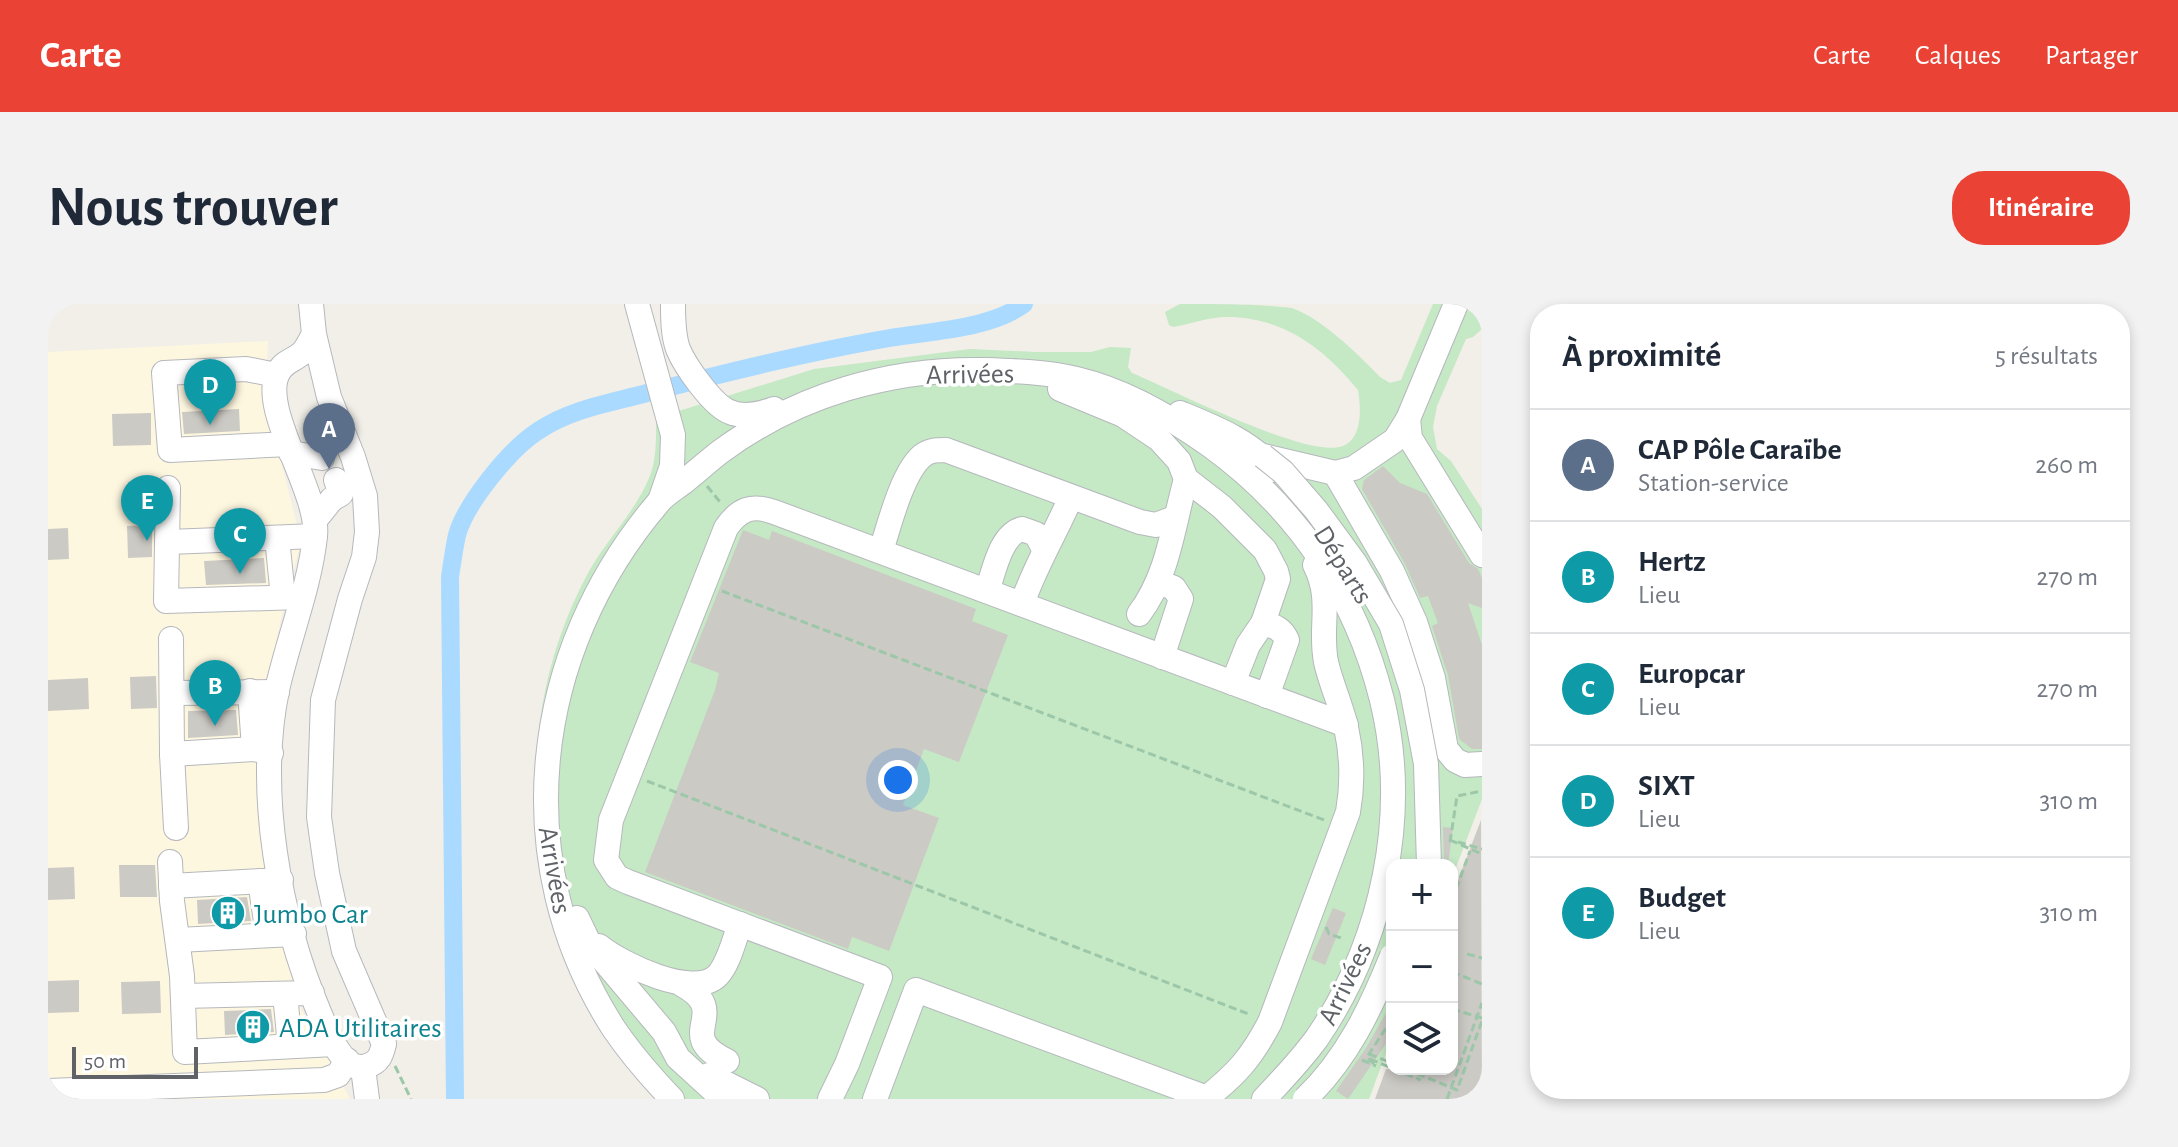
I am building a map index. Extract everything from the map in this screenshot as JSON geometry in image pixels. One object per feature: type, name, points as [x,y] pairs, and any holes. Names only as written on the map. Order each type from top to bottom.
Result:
[{"type":"lane","points":[[262,751],[277,692],[292,597],[315,528],[332,499],[346,486],[353,457],[329,397],[314,334],[311,304]]},
{"type":"lane","points":[[637,304],[673,435],[672,466],[661,498]]},
{"type":"lane","points":[[673,304],[678,349],[713,400],[731,413],[746,416],[845,388]]},
{"type":"lane","points":[[1263,456],[1335,473],[1354,468],[1395,440],[1408,419],[1456,304]]},
{"type":"lane","points":[[314,334],[302,354],[285,363],[276,375],[275,390],[280,421],[315,528]]},
{"type":"lane","points":[[276,375],[246,369],[164,373],[170,450],[290,449],[322,458]]},
{"type":"lane","name":"Arrivées","points":[[672,1099],[615,1030],[571,943],[557,896],[549,848],[546,800],[548,751],[563,674],[581,624],[619,555],[661,498],[754,430],[791,409],[845,388],[899,375],[954,369],[1072,378],[1096,385],[1156,412],[1192,433],[1240,467],[1282,508],[1319,554],[1341,591],[1365,644],[1385,714],[1392,786],[1390,844],[1376,913],[1365,947],[1334,1010],[1296,1066],[1264,1099]]},
{"type":"lane","points":[[1009,371],[1123,415],[1159,439],[1179,461],[1186,479],[1222,507],[1265,550],[1278,579],[1263,623],[1248,645]]},
{"type":"lane","name":"Départs","points":[[1096,385],[1146,400],[1218,429],[1263,456],[1353,568],[1404,684],[1419,779],[1415,859]]},
{"type":"lane","points":[[1408,419],[1410,438],[1482,555]]},
{"type":"lane","points":[[881,551],[915,464],[926,453],[936,450],[946,450],[1140,522],[1156,525],[1174,518]]},
{"type":"lane","points":[[1263,456],[1283,472],[1316,510],[1355,563],[1391,624],[1412,690],[1426,764],[1429,859]]},
{"type":"lane","points":[[1335,473],[1392,571],[1415,622],[1433,678],[1446,749],[1455,760],[1465,765],[1482,764]]},
{"type":"lane","points":[[1139,614],[1158,582],[1186,479]]},
{"type":"lane","points":[[875,1099],[916,990],[1206,1098],[1240,1070],[1258,1045],[1270,1022],[1343,827],[1351,792],[1346,725],[1326,660],[1327,613],[1320,576],[1304,548],[1255,482]]},
{"type":"lane","points":[[270,881],[170,874],[183,996],[185,1052],[290,1046],[375,1063],[381,1056],[384,1044],[344,951],[327,873],[319,817],[323,700],[364,557],[367,532],[365,496],[346,486]]},
{"type":"lane","points":[[168,488],[166,601],[292,597]]},
{"type":"lane","points":[[1022,604],[1044,549],[1043,529],[1065,495]]},
{"type":"lane","points":[[830,1099],[847,1064],[880,977],[615,875],[606,860],[611,820],[628,773],[726,528],[733,518],[749,508],[760,507],[1346,725]]},
{"type":"lane","points":[[1127,644],[1160,545],[1174,518]]},
{"type":"lane","points":[[169,542],[277,538],[315,528]]},
{"type":"lane","points":[[987,591],[1006,541],[1013,532],[1022,529],[1036,534],[1044,549]]},
{"type":"lane","points":[[277,538],[292,597]]},
{"type":"lane","points":[[1233,683],[1248,645],[1257,604],[1272,563]]},
{"type":"lane","points":[[1158,582],[1174,588],[1181,599],[1162,657]]},
{"type":"lane","points":[[1263,623],[1275,626],[1287,640],[1267,696]]},
{"type":"lane","points":[[171,639],[176,828]]},
{"type":"lane","points":[[250,691],[270,811],[268,935]]},
{"type":"lane","points":[[173,693],[277,692]]},
{"type":"lane","points":[[172,754],[262,751]]},
{"type":"lane","points":[[548,751],[556,840],[565,884],[595,951],[664,1032],[706,1073],[757,1099]]},
{"type":"lane","points":[[270,881],[294,934],[312,993],[348,1057],[367,1099]]},
{"type":"lane","points":[[683,985],[711,981],[720,973],[740,924]]},
{"type":"lane","points":[[178,940],[294,934]]},
{"type":"lane","points":[[585,934],[616,958],[698,993],[705,1007],[700,1035],[703,1042],[727,1061]]},
{"type":"lane","points":[[640,968],[655,983],[664,1032],[678,1058],[723,1099]]},
{"type":"lane","points":[[1310,1099],[1363,1022],[1386,970]]},
{"type":"lane","points":[[183,996],[312,993]]},
{"type":"lane","points":[[285,994],[290,1046]]},
{"type":"lane","points":[[1310,1099],[1360,1051],[1387,1003]]},
{"type":"lane","points":[[48,1091],[314,1089],[338,1075],[348,1057]]},
{"type":"lane","points":[[1296,1066],[1310,1099]]},
{"type":"path","points":[[695,471],[733,518]]},
{"type":"path","points":[[704,584],[1343,827]]},
{"type":"path","points":[[628,773],[1270,1022]]},
{"type":"path","points":[[1451,828],[1457,796],[1482,791]]},
{"type":"path","points":[[1450,840],[1482,852],[1470,851],[1450,840]]},
{"type":"path","points":[[1458,884],[1470,851]]},
{"type":"path","points":[[1306,925],[1312,922],[1328,928],[1329,934],[1365,947]]},
{"type":"path","points":[[1467,954],[1482,958]]},
{"type":"path","points":[[1458,973],[1482,983]]},
{"type":"path","points":[[1447,1099],[1482,1003]]},
{"type":"path","points":[[1453,1099],[1482,1023],[1458,1012]]},
{"type":"path","points":[[1368,1055],[1386,1028]]},
{"type":"path","points":[[384,1044],[411,1099]]},
{"type":"path","points":[[1368,1055],[1376,1066]]},
{"type":"path","points":[[1368,1055],[1386,1064]]},
{"type":"path","points":[[1410,1075],[1421,1080]]},
{"type":"path","points":[[1421,1075],[1457,1090]]},
{"type":"shaded area","points":[[268,341],[265,398],[301,541],[262,708],[260,832],[298,1003],[350,1099],[48,1099],[48,352]]},
{"type":"green space","points":[[1180,304],[1292,308],[1327,328],[1390,383],[1401,380],[1433,304],[1476,304],[1482,326],[1473,337],[1466,339],[1437,406],[1433,427],[1437,449],[1451,461],[1482,509],[1482,799],[1458,862],[1458,859],[1386,859],[1386,1053],[1369,1099],[658,1099],[594,1010],[564,955],[546,888],[536,797],[540,721],[557,647],[587,575],[636,504],[649,478],[655,456],[656,418],[814,369],[970,349],[1091,352],[1110,347],[1131,348],[1128,367],[1132,373],[1239,421],[1301,443],[1326,448],[1350,442],[1360,413],[1358,390],[1316,348],[1266,322],[1220,317],[1173,327],[1169,325],[1165,312]]},
{"type":"building","points":[[239,409],[240,431],[184,434],[182,412]]},
{"type":"building","points":[[151,413],[151,445],[113,446],[112,414]]},
{"type":"building","points":[[1383,466],[1400,483],[1427,494],[1469,563],[1478,569],[1482,578],[1482,608],[1468,603],[1482,645],[1482,749],[1472,749],[1459,739],[1448,675],[1432,626],[1438,623],[1428,596],[1420,598],[1405,564],[1362,489],[1364,480]]},
{"type":"building","points":[[152,525],[152,557],[128,558],[127,526]]},
{"type":"building","points":[[68,528],[69,559],[48,560],[48,529]]},
{"type":"building","points":[[743,530],[769,540],[772,531],[976,609],[972,621],[1008,635],[959,762],[924,749],[903,805],[939,818],[889,951],[852,937],[848,949],[645,872],[715,690],[719,673],[690,662]]},
{"type":"building","points":[[264,558],[266,583],[206,585],[204,561]]},
{"type":"building","points":[[156,676],[157,708],[131,709],[130,677]]},
{"type":"building","points":[[88,678],[89,709],[48,711],[48,680]]},
{"type":"building","points":[[236,710],[238,735],[188,738],[188,711]]},
{"type":"building","points":[[1481,820],[1482,1099],[1375,1099],[1386,1069],[1386,1075],[1458,1075],[1458,880]]},
{"type":"building","points":[[1443,827],[1453,828],[1449,859],[1444,859]]},
{"type":"building","points":[[119,865],[155,865],[157,897],[120,897]]},
{"type":"building","points":[[74,867],[75,899],[48,900],[48,868]]},
{"type":"building","name":"Jumbo Car","points":[[247,897],[251,921],[198,924],[197,900]]},
{"type":"building","points":[[1333,908],[1346,913],[1325,965],[1311,959]]},
{"type":"building","points":[[79,980],[79,1012],[48,1013],[48,981]]},
{"type":"building","points":[[160,981],[161,1013],[122,1014],[121,982]]},
{"type":"building","points":[[271,1009],[274,1032],[225,1035],[224,1011]]},
{"type":"building","points":[[1386,1013],[1386,1044],[1348,1099],[1336,1091]]},
{"type":"waterway","points":[[455,1099],[450,577],[457,535],[479,493],[502,463],[527,439],[550,423],[577,412],[798,356],[977,324],[1024,304]]},
{"type":"place","name":"SIXT","points":[[210,425]]},
{"type":"place","name":"CAP Pôle Caraïbe","points":[[329,469]]},
{"type":"place","name":"Budget","points":[[147,541]]},
{"type":"place","name":"Europcar","points":[[240,574]]},
{"type":"place","name":"Hertz","points":[[215,726]]},
{"type":"place","name":"Jumbo Car","points":[[228,913]]},
{"type":"place","name":"ADA Utilitaires","points":[[253,1027]]}]
